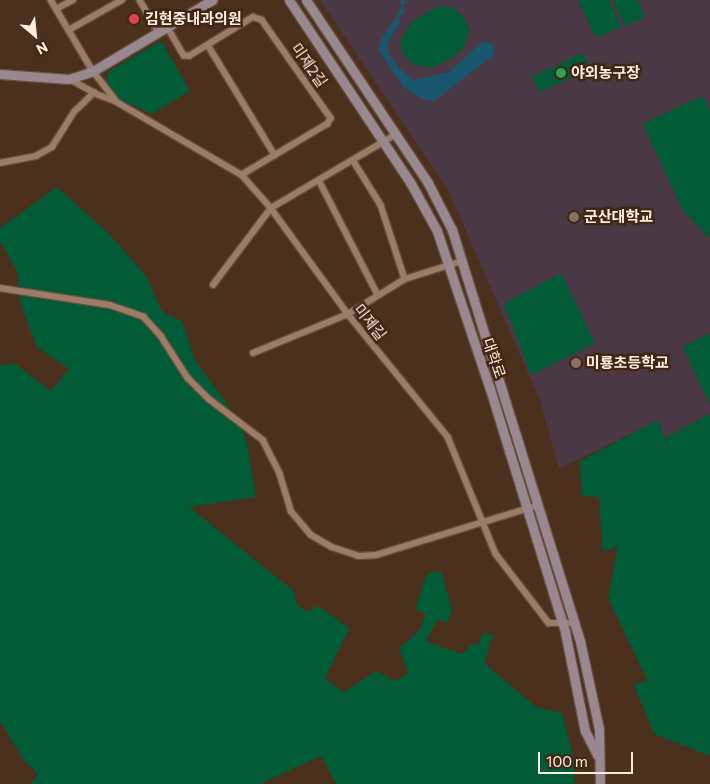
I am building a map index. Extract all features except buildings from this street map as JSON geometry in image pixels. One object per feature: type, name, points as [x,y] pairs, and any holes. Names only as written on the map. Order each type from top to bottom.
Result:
[{"type":"street","name":"미제길","points":[[51,0],[92,71],[117,102],[242,175],[271,208],[348,314],[448,438],[459,457],[482,523],[496,554],[542,616],[555,625],[562,625]]},
{"type":"street","points":[[56,9],[73,0]]},
{"type":"street","points":[[69,30],[122,0]]},
{"type":"street","points":[[140,0],[158,31]]},
{"type":"street","points":[[0,74],[69,79],[92,71],[212,0]]},
{"type":"street","name":"대학로","points":[[289,0],[429,213],[448,265],[562,625],[585,731],[598,758]]},
{"type":"street","name":"대학로","points":[[306,0],[442,207],[462,261],[540,504],[575,623],[599,729],[598,758],[600,784]]},
{"type":"street","name":"미제2길","points":[[167,26],[184,55],[189,56],[253,17],[262,20],[332,118],[328,124],[242,175]]},
{"type":"street","points":[[208,45],[275,154]]},
{"type":"street","points":[[69,79],[94,93],[117,102]]},
{"type":"street","points":[[0,163],[36,156],[52,148],[74,112],[94,93]]},
{"type":"street","points":[[213,285],[271,208],[395,135]]},
{"type":"street","points":[[353,160],[381,205],[405,279]]},
{"type":"street","points":[[319,180],[378,294]]},
{"type":"street","points":[[252,353],[348,314],[405,279],[462,261]]},
{"type":"street","points":[[0,288],[110,305],[144,317],[161,336],[188,378],[209,399],[263,440],[280,474],[291,511],[311,535],[332,547],[359,556],[376,556],[540,504]]},
{"type":"street","points":[[562,625],[575,623]]},
{"type":"shaded area","name":"군산대학교","points":[[320,0],[710,0],[710,110],[702,96],[682,209],[710,239],[710,333],[683,347],[710,405],[710,414],[665,438],[658,420],[559,469],[540,400],[448,190]]},
{"type":"green space","points":[[578,0],[609,0],[621,27],[598,37],[595,36]]},
{"type":"green space","points":[[613,0],[637,0],[645,17],[625,26]]},
{"type":"green space","points":[[438,6],[454,8],[464,18],[469,30],[464,47],[452,58],[430,68],[413,64],[403,54],[400,42],[411,22]]},
{"type":"green space","points":[[161,41],[190,91],[152,114],[117,98],[106,81],[109,71]]},
{"type":"green space","name":"야외농구장","points":[[583,53],[590,68],[539,92],[532,77]]},
{"type":"green space","points":[[702,96],[710,110],[710,239],[682,209],[643,124]]},
{"type":"green space","points":[[57,187],[108,233],[146,276],[163,313],[182,321],[196,362],[236,416],[247,442],[256,497],[189,507],[295,592],[295,602],[306,612],[318,606],[349,628],[325,679],[344,692],[376,671],[395,681],[408,673],[399,648],[419,631],[426,614],[415,609],[427,574],[441,571],[452,611],[447,623],[438,619],[426,641],[462,654],[471,644],[478,645],[483,633],[493,635],[484,663],[536,707],[562,713],[573,756],[575,784],[336,784],[321,756],[260,784],[31,784],[38,774],[23,759],[0,721],[0,366],[14,363],[51,391],[69,369],[37,347],[21,305],[17,271],[0,241],[0,228]]},
{"type":"green space","points":[[561,273],[595,343],[531,375],[504,304]]},
{"type":"green space","points":[[710,333],[710,405],[683,347]]},
{"type":"green space","points":[[710,414],[710,756],[654,734],[634,685],[647,680],[608,598],[618,546],[603,552],[599,497],[582,496],[580,461],[658,420],[665,438]]},
{"type":"water","points":[[401,0],[409,2],[403,5],[405,12],[399,16],[400,22],[387,44],[389,54],[399,68],[414,80],[449,72],[483,41],[494,45],[494,55],[434,101],[422,99],[403,87],[379,51],[380,42],[401,9]]},
{"type":"place","name":"김현중내과의원","points":[[134,19]]},
{"type":"place","name":"야외농구장","points":[[561,73]]},
{"type":"place","name":"군산대학교","points":[[574,217]]},
{"type":"place","name":"미룡초등학교","points":[[576,363]]}]
